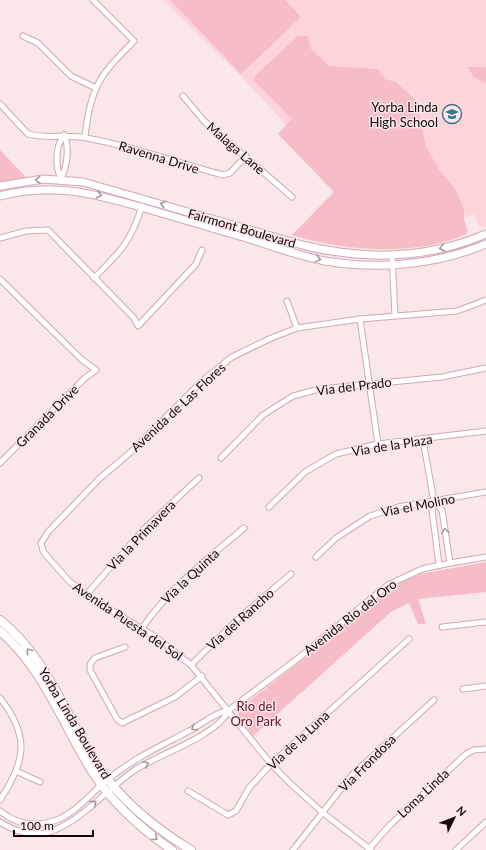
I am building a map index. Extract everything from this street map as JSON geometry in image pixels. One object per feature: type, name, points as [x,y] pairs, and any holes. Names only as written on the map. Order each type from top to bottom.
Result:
[{"type":"main road","name":"Fairmont Boulevard","points":[[0,186],[24,181],[62,179],[98,185],[306,246],[343,254],[392,256],[454,246],[486,234]]},
{"type":"main road","points":[[61,189],[62,179]]},
{"type":"main road","name":"Fairmont Boulevard","points":[[0,196],[28,190],[61,189],[86,192],[324,260],[360,264],[392,265],[422,262],[482,246]]},
{"type":"main road","points":[[476,239],[482,246]]},
{"type":"main road","name":"Yorba Linda Boulevard","points":[[0,620],[4,631],[27,647],[47,675],[105,782],[137,824],[172,850]]},
{"type":"main road","name":"Yorba Linda Boulevard","points":[[111,789],[152,824],[191,850]]},
{"type":"street","points":[[85,137],[89,112],[96,88],[116,61],[134,41],[93,0]]},
{"type":"street","points":[[23,36],[38,43],[71,76],[96,88]]},
{"type":"street","name":"Malaga Lane","points":[[183,96],[204,121],[292,197]]},
{"type":"street","name":"Ravenna Drive","points":[[0,104],[28,134],[34,136],[64,135],[85,137],[114,143],[223,176],[230,173],[246,156]]},
{"type":"street","points":[[64,135],[67,143],[65,170],[62,179],[57,170],[58,142],[64,135]]},
{"type":"street","points":[[94,278],[121,251],[134,230],[144,199]]},
{"type":"street","points":[[0,238],[26,231],[48,230],[134,318],[138,326],[196,264],[202,250]]},
{"type":"street","points":[[392,256],[395,315]]},
{"type":"street","name":"Granada Drive","points":[[0,279],[81,359],[96,370],[85,378],[0,463]]},
{"type":"street","name":"Avenida de Las Flores","points":[[41,543],[48,532],[99,479],[132,451],[202,381],[232,357],[269,339],[297,328],[395,315],[457,311],[486,300]]},
{"type":"street","points":[[288,301],[297,328]]},
{"type":"street","points":[[360,319],[378,444]]},
{"type":"street","name":"Via del Prado","points":[[221,458],[263,415],[292,396],[320,388],[442,377],[486,368]]},
{"type":"street","name":"Via de la Plaza","points":[[269,507],[305,472],[336,454],[378,444],[423,440],[486,431]]},
{"type":"street","points":[[423,440],[434,502],[432,510],[439,565]]},
{"type":"street","name":"Via la Primavera","points":[[86,595],[144,529],[199,478]]},
{"type":"street","name":"Via el Molino","points":[[316,557],[336,538],[370,516],[398,507],[486,492]]},
{"type":"street","points":[[434,502],[442,510],[450,562]]},
{"type":"street","name":"Via la Quinta","points":[[142,628],[155,609],[181,582],[244,528]]},
{"type":"street","name":"Avenida Puesta del Sol","points":[[41,543],[46,556],[69,581],[86,595],[170,646],[191,665],[202,676],[272,764],[292,786],[370,850]]},
{"type":"street","name":"Avenida Rio del Oro","points":[[0,822],[17,831],[33,834],[47,833],[62,828],[74,820],[135,770],[195,739],[224,719],[229,710],[388,585],[405,576],[439,565],[486,557]]},
{"type":"street","name":"Via del Rancho","points":[[191,665],[239,618],[291,574]]},
{"type":"street","points":[[442,627],[486,622]]},
{"type":"street","name":"Via de la Luna","points":[[188,791],[228,815],[236,811],[249,788],[272,764],[409,639]]},
{"type":"street","points":[[125,647],[95,658],[90,664],[90,670],[113,713],[122,723],[174,697],[202,676]]},
{"type":"street","points":[[463,689],[486,686]]},
{"type":"street","points":[[0,698],[13,716],[22,739],[21,758],[16,771],[0,800]]},
{"type":"street","name":"Via Frondosa","points":[[293,850],[352,775],[434,700]]},
{"type":"street","name":"Avenida Rio del Oro","points":[[0,811],[20,822],[32,824],[55,820],[70,812],[105,782],[140,756],[189,731],[220,712],[229,710]]},
{"type":"street","name":"Loma Linda","points":[[370,850],[390,825],[466,754],[474,750],[486,749]]},
{"type":"street","points":[[16,771],[40,782]]},
{"type":"street","points":[[456,850],[486,822]]},
{"type":"shaded area","name":"Yorba Linda High School","points":[[163,0],[486,0],[486,227],[480,227],[474,214],[465,217],[464,209],[456,190],[432,160],[423,140],[418,104],[414,97],[396,82],[385,79],[378,69],[329,66],[311,49],[308,36],[297,36],[299,110],[285,124],[241,76]]},
{"type":"green space","points":[[170,0],[285,0],[301,17],[241,74]]},
{"type":"green space","points":[[298,36],[308,36],[311,49],[329,66],[378,69],[385,79],[396,82],[416,100],[426,146],[438,168],[456,190],[464,209],[464,220],[468,232],[467,234],[447,241],[402,249],[357,248],[334,245],[292,235],[334,192],[278,134],[292,118],[255,82],[255,76]]},
{"type":"green space","points":[[467,67],[486,67],[486,83],[474,77]]},
{"type":"green space","points":[[0,150],[26,177],[0,182]]},
{"type":"green space","name":"Rio del Oro Park","points":[[486,562],[486,592],[418,599],[426,624],[418,624],[409,603],[391,612],[253,736],[239,717],[237,711],[240,708],[306,657],[386,590],[420,574]]},
{"type":"place","name":"Yorba Linda High School","points":[[452,114]]}]
